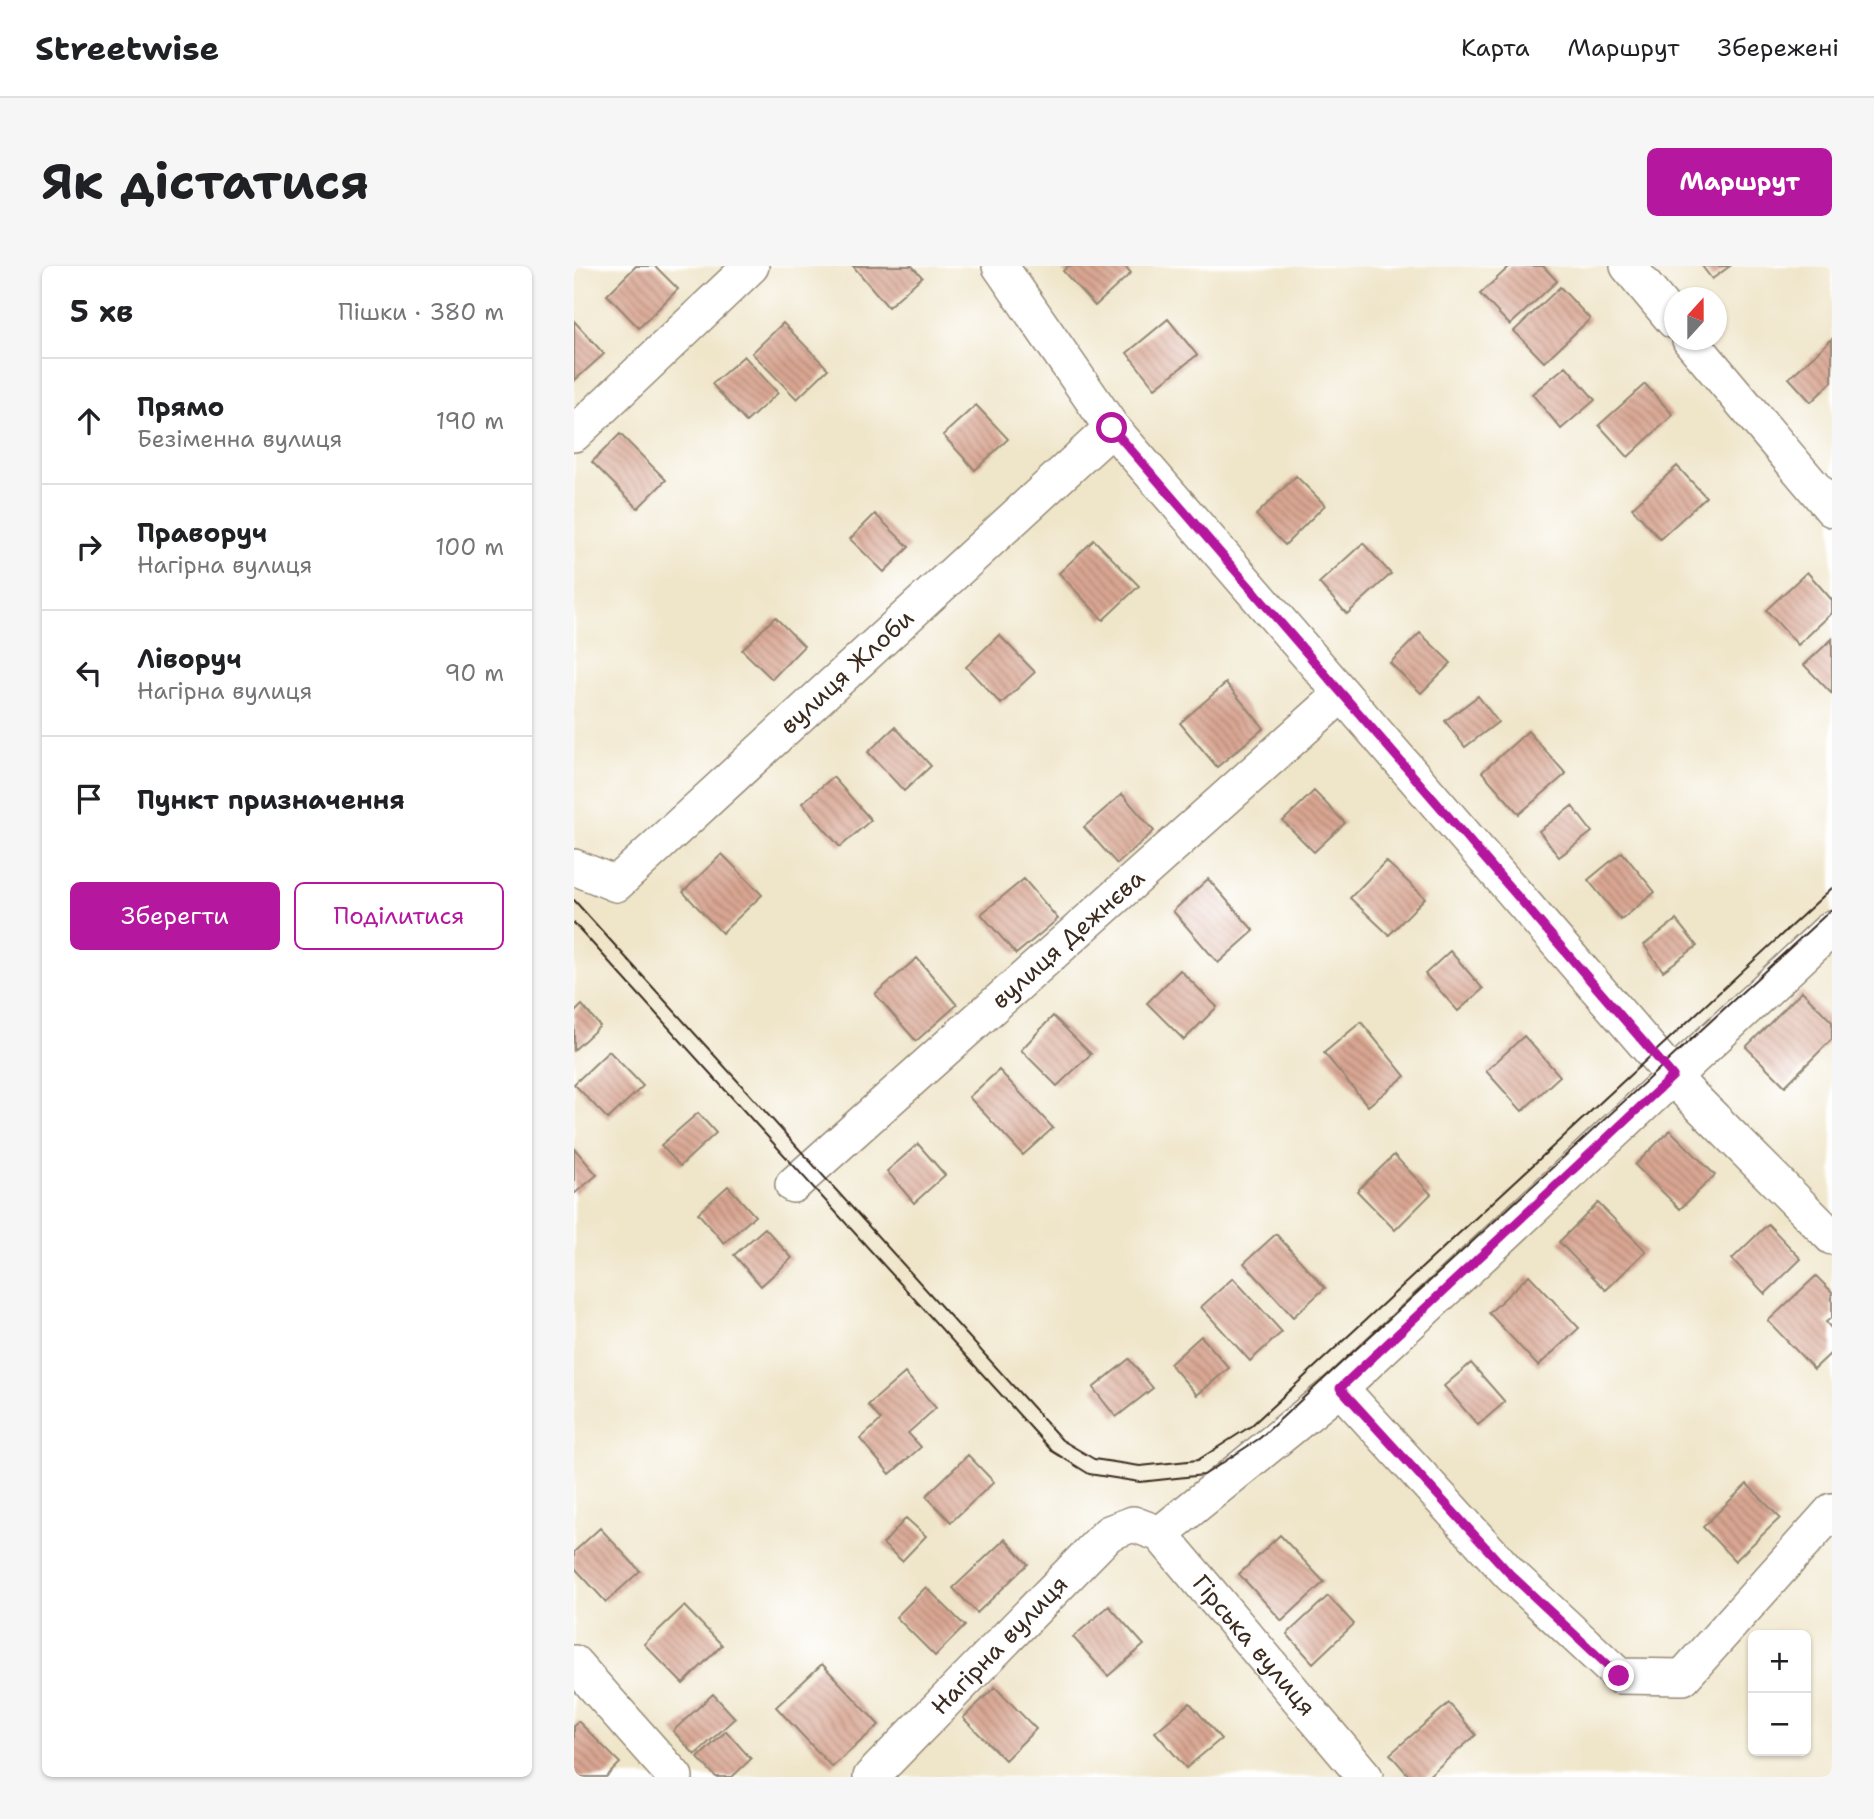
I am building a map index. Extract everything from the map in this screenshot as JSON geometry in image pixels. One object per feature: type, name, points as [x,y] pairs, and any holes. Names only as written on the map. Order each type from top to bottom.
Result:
[{"type":"street","points":[[574,433],[751,266]]},
{"type":"street","points":[[1628,266],[1664,308]]},
{"type":"street","points":[[1013,271],[1112,428],[1679,1084],[1832,1237]]},
{"type":"street","points":[[1698,350],[1832,509]]},
{"type":"street","name":"вулиця Жлоби","points":[[574,867],[616,884],[1112,428]]},
{"type":"street","name":"вулиця Дежнєва","points":[[793,1185],[1342,694]]},
{"type":"street","name":"Нагірна вулиця","points":[[871,1777],[1109,1533],[1146,1529],[1340,1388],[1679,1084],[1832,928]]},
{"type":"street","points":[[1340,1388],[1510,1574],[1619,1676],[1683,1677],[1832,1510]]},
{"type":"street","name":"Гірська вулиця","points":[[1146,1529],[1365,1777]]},
{"type":"street","points":[[574,1662],[675,1777]]},
{"type":"building","points":[[636,266],[655,266],[678,289],[639,328],[607,295]]},
{"type":"building","points":[[853,266],[912,266],[922,277],[888,307]]},
{"type":"building","points":[[1068,266],[1125,266],[1131,273],[1095,306],[1063,271]]},
{"type":"building","points":[[1510,266],[1543,266],[1557,281],[1510,325],[1480,294]]},
{"type":"building","points":[[1702,266],[1730,266],[1712,279]]},
{"type":"building","points":[[1560,287],[1590,319],[1544,362],[1514,331]]},
{"type":"building","points":[[1168,319],[1197,355],[1155,388],[1127,353]]},
{"type":"building","points":[[574,321],[604,354],[574,381]]},
{"type":"building","points":[[783,323],[828,369],[797,399],[752,353]]},
{"type":"building","points":[[1832,339],[1832,382],[1811,402],[1789,378]]},
{"type":"building","points":[[744,356],[778,393],[746,422],[712,384]]},
{"type":"building","points":[[1566,366],[1595,400],[1561,429],[1532,394]]},
{"type":"building","points":[[1645,384],[1673,415],[1628,457],[1599,425]]},
{"type":"building","points":[[976,405],[1008,439],[975,470],[943,435]]},
{"type":"building","points":[[620,434],[666,480],[638,508],[592,462]]},
{"type":"building","points":[[1677,466],[1706,497],[1660,539],[1632,508]]},
{"type":"building","points":[[1296,476],[1325,505],[1285,545],[1256,515]]},
{"type":"building","points":[[875,514],[909,547],[884,572],[850,539]]},
{"type":"building","points":[[1094,540],[1139,586],[1103,620],[1059,573]]},
{"type":"building","points":[[1363,543],[1391,574],[1347,614],[1319,583]]},
{"type":"building","points":[[1807,572],[1832,600],[1832,613],[1798,645],[1766,610]]},
{"type":"building","points":[[775,617],[804,646],[772,679],[742,650]]},
{"type":"building","points":[[1420,633],[1451,663],[1421,693],[1390,663]]},
{"type":"building","points":[[999,635],[1035,672],[1001,704],[966,667]]},
{"type":"building","points":[[1832,639],[1832,694],[1804,665]]},
{"type":"building","points":[[1226,683],[1264,728],[1217,767],[1180,723]]},
{"type":"building","points":[[1478,696],[1498,722],[1465,747],[1445,721]]},
{"type":"building","points":[[895,727],[931,766],[904,791],[868,752]]},
{"type":"building","points":[[1528,731],[1566,774],[1519,814],[1482,772]]},
{"type":"building","points":[[833,777],[871,820],[840,847],[802,803]]},
{"type":"building","points":[[1314,791],[1345,823],[1314,852],[1283,821]]},
{"type":"building","points":[[1122,794],[1154,831],[1117,864],[1084,827]]},
{"type":"building","points":[[1572,806],[1592,832],[1559,857],[1539,831]]},
{"type":"building","points":[[1622,852],[1655,892],[1621,920],[1588,880]]},
{"type":"building","points":[[722,854],[762,895],[722,933],[683,892]]},
{"type":"building","points":[[1386,861],[1425,898],[1389,935],[1350,898]]},
{"type":"building","points":[[1024,879],[1058,919],[1016,954],[981,914]]},
{"type":"building","points":[[1208,879],[1254,931],[1218,963],[1173,911]]},
{"type":"building","points":[[1676,920],[1697,946],[1663,971],[1644,945]]},
{"type":"building","points":[[1450,951],[1483,989],[1458,1011],[1425,974]]},
{"type":"building","points":[[917,958],[957,1005],[916,1041],[875,994]]},
{"type":"building","points":[[1180,970],[1217,1007],[1184,1040],[1147,1003]]},
{"type":"building","points":[[1802,991],[1832,1022],[1832,1039],[1785,1086],[1746,1047]]},
{"type":"building","points":[[582,1005],[600,1026],[574,1050],[574,1013]]},
{"type":"building","points":[[1053,1016],[1091,1054],[1057,1086],[1021,1050]]},
{"type":"building","points":[[1361,1022],[1405,1076],[1368,1106],[1324,1053]]},
{"type":"building","points":[[1524,1036],[1560,1076],[1522,1111],[1486,1071]]},
{"type":"building","points":[[609,1051],[643,1086],[608,1119],[574,1084]]},
{"type":"building","points":[[999,1070],[1053,1128],[1023,1155],[969,1097]]},
{"type":"building","points":[[698,1113],[716,1133],[680,1166],[661,1145]]},
{"type":"building","points":[[1670,1130],[1715,1175],[1680,1209],[1635,1165]]},
{"type":"building","points":[[918,1144],[945,1175],[914,1203],[887,1171]]},
{"type":"building","points":[[574,1148],[597,1175],[574,1194]]},
{"type":"building","points":[[1394,1155],[1431,1194],[1395,1230],[1357,1191]]},
{"type":"building","points":[[728,1186],[755,1216],[724,1243],[698,1213]]},
{"type":"building","points":[[1598,1203],[1646,1251],[1606,1290],[1559,1242]]},
{"type":"building","points":[[1768,1224],[1801,1259],[1765,1294],[1732,1259]]},
{"type":"building","points":[[765,1228],[792,1258],[761,1286],[734,1255]]},
{"type":"building","points":[[1276,1234],[1325,1288],[1293,1317],[1244,1263]]},
{"type":"building","points":[[1529,1275],[1579,1328],[1538,1366],[1489,1313]]},
{"type":"building","points":[[1816,1276],[1832,1292],[1832,1317],[1826,1322],[1832,1329],[1832,1352],[1814,1369],[1768,1321]]},
{"type":"building","points":[[1233,1278],[1282,1332],[1250,1361],[1201,1307]]},
{"type":"building","points":[[1201,1336],[1229,1368],[1197,1395],[1170,1364]]},
{"type":"building","points":[[1129,1359],[1153,1388],[1116,1417],[1093,1388]]},
{"type":"building","points":[[1471,1363],[1505,1402],[1478,1425],[1444,1386]]},
{"type":"building","points":[[905,1373],[936,1408],[908,1433],[921,1447],[890,1474],[860,1439],[881,1420],[868,1405]]},
{"type":"building","points":[[968,1455],[994,1482],[951,1522],[926,1496]]},
{"type":"building","points":[[1747,1484],[1780,1518],[1735,1561],[1703,1527]]},
{"type":"building","points":[[906,1518],[926,1536],[902,1561],[883,1544]]},
{"type":"building","points":[[600,1528],[640,1571],[606,1602],[574,1567],[574,1552]]},
{"type":"building","points":[[1280,1535],[1324,1582],[1282,1621],[1239,1574]]},
{"type":"building","points":[[1005,1539],[1028,1564],[977,1613],[953,1588]]},
{"type":"building","points":[[926,1587],[965,1626],[935,1656],[896,1617]]},
{"type":"building","points":[[1328,1596],[1354,1624],[1313,1663],[1287,1634]]},
{"type":"building","points":[[684,1606],[722,1645],[683,1684],[644,1644]]},
{"type":"building","points":[[1109,1606],[1144,1645],[1108,1676],[1073,1637]]},
{"type":"building","points":[[822,1664],[879,1725],[832,1767],[776,1707]]},
{"type":"building","points":[[995,1687],[1036,1729],[1005,1760],[963,1718]]},
{"type":"building","points":[[713,1694],[735,1718],[695,1755],[673,1731]]},
{"type":"building","points":[[1190,1703],[1221,1739],[1186,1768],[1155,1732]]},
{"type":"building","points":[[1449,1703],[1476,1735],[1427,1777],[1410,1777],[1390,1754]]},
{"type":"building","points":[[578,1721],[620,1763],[606,1777],[574,1777],[574,1726]]},
{"type":"building","points":[[726,1731],[751,1759],[732,1777],[716,1777],[698,1758]]},
{"type":"tram line","points":[[574,900],[1062,1440],[1094,1459],[1140,1466],[1198,1460],[1251,1426],[1832,888]]},
{"type":"tram line","points":[[574,923],[1052,1451],[1089,1474],[1140,1482],[1204,1475],[1260,1438],[1832,909]]},
{"type":"route","points":[[1112,428],[1673,1076],[1340,1388],[1510,1574],[1619,1676]]}]
